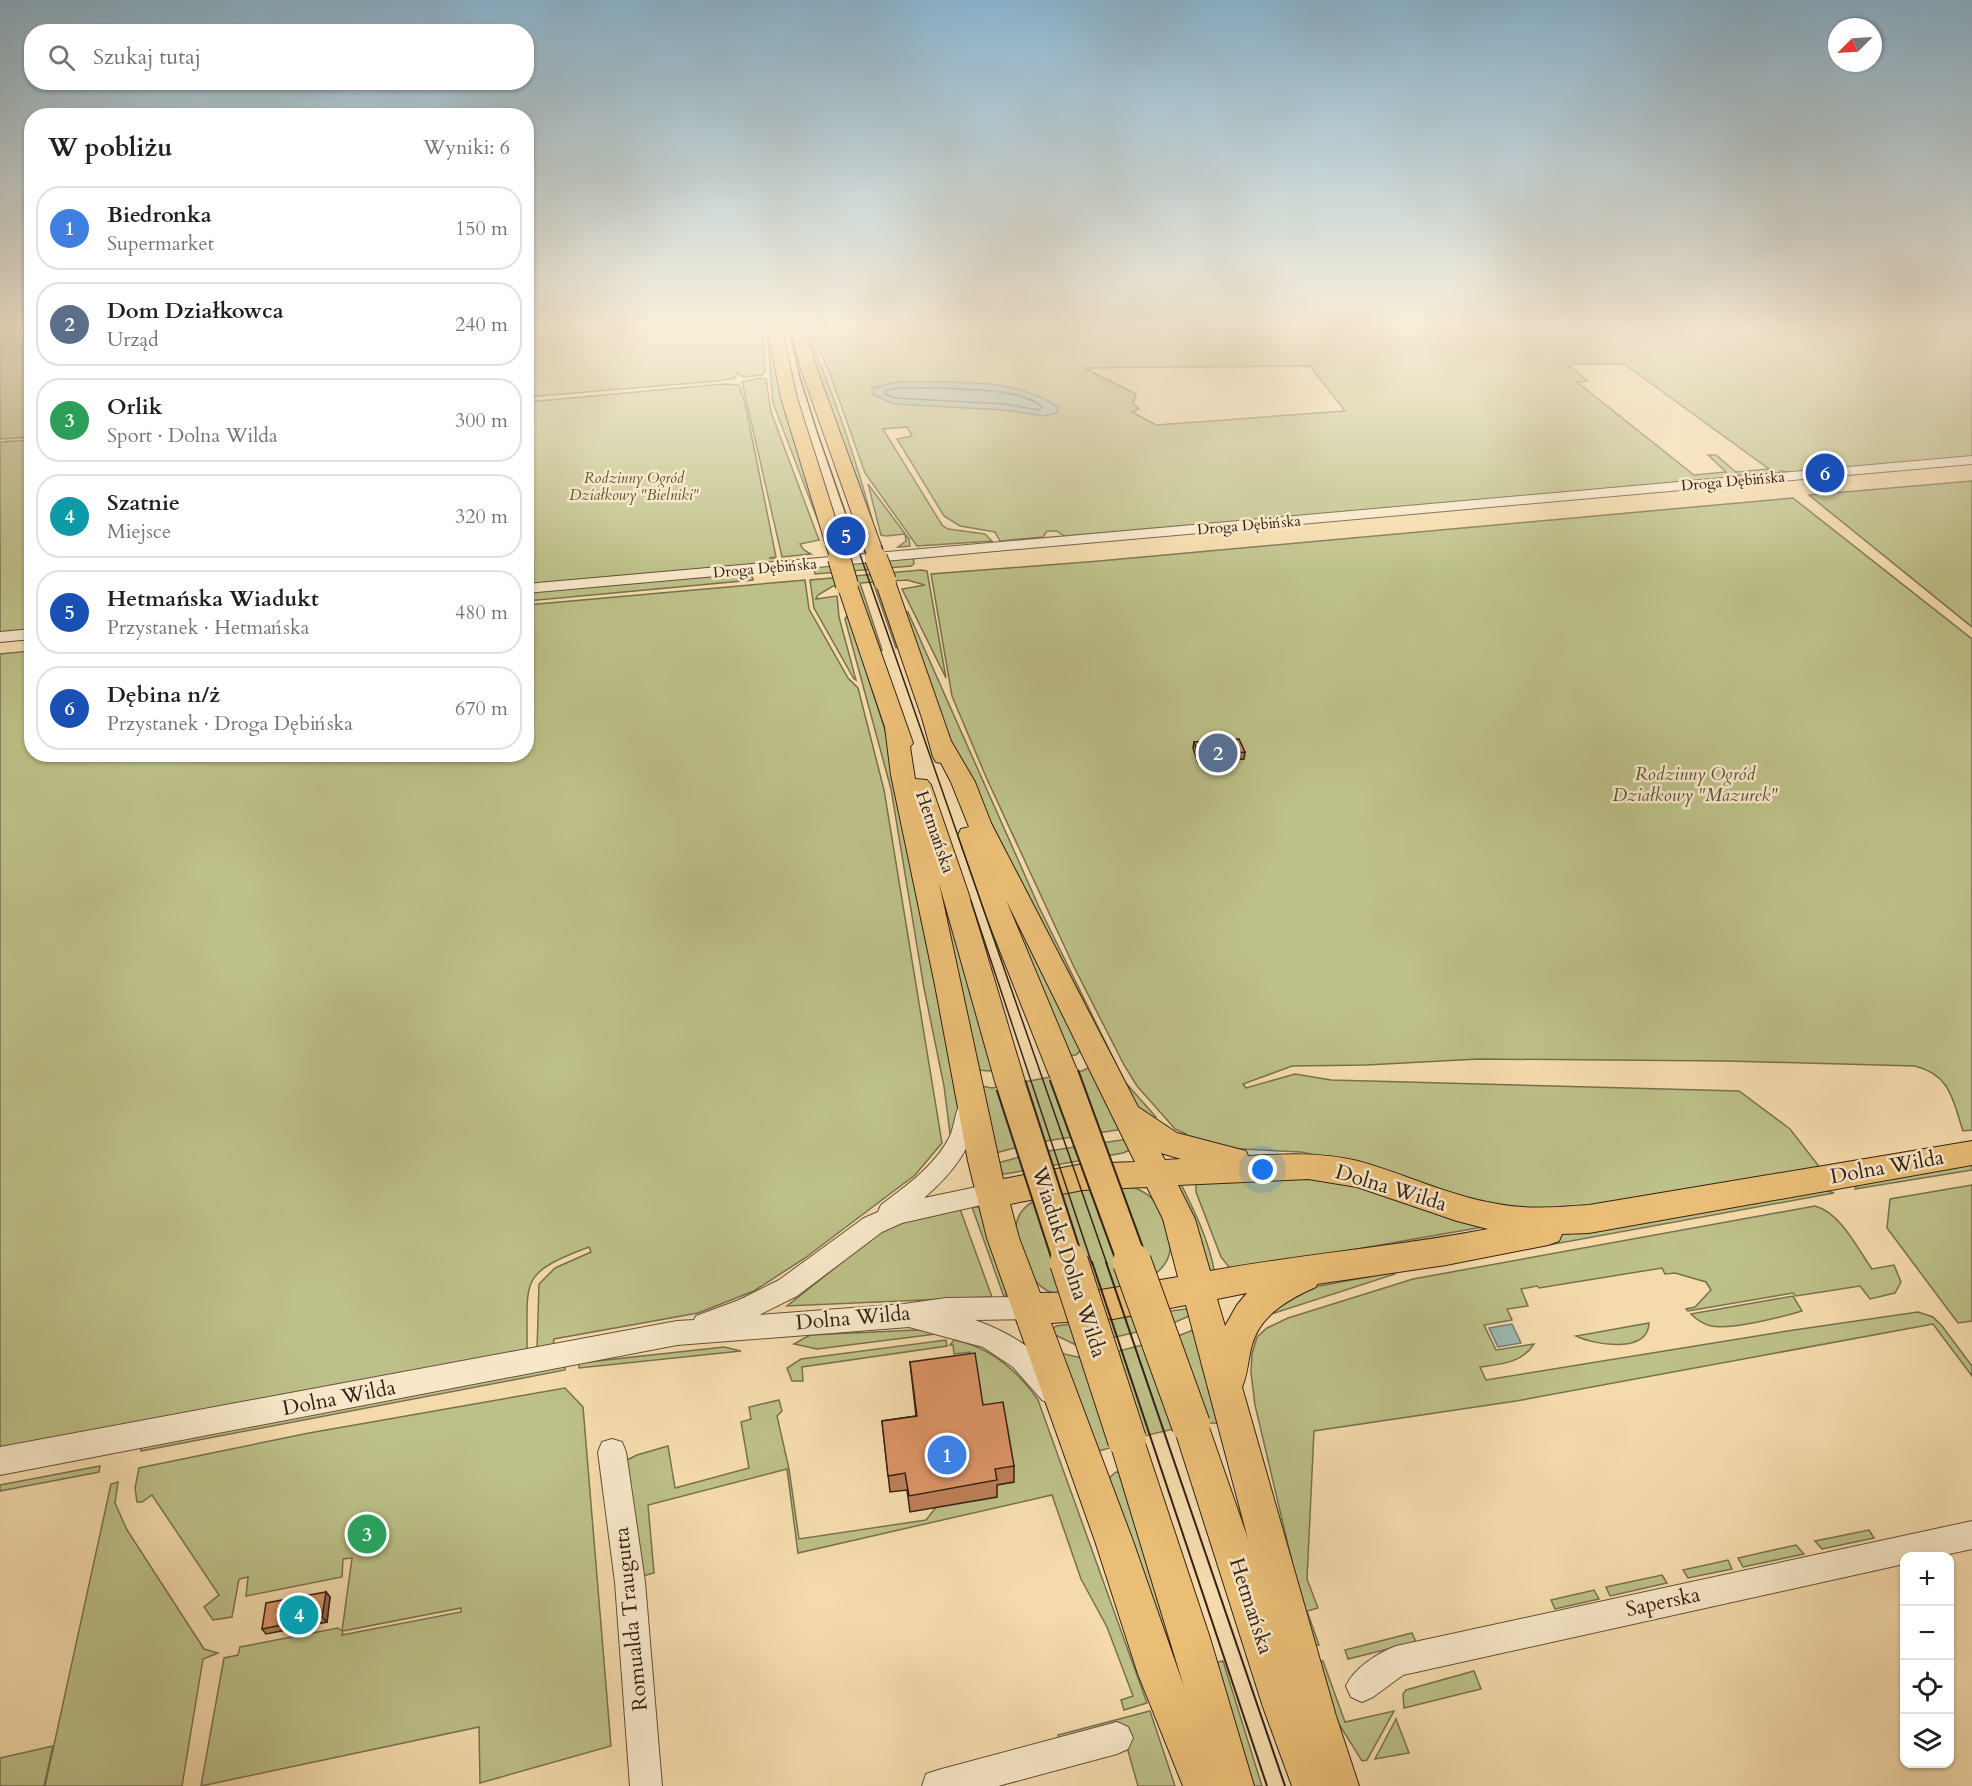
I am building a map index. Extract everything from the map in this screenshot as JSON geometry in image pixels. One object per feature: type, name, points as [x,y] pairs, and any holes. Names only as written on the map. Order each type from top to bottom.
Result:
[{"type":"main road","name":"Hetmańska","points":[[792,408],[847,585],[896,727],[922,792],[955,892],[1011,1085]]},
{"type":"main road","name":"Hetmańska","points":[[823,408],[885,581],[986,879],[1064,1075],[1191,1425],[1284,1707],[1313,1786]]},
{"type":"main road","points":[[896,727],[903,775],[949,985],[969,1095],[991,1194],[1028,1308],[1114,1541],[1158,1674],[1204,1786]]},
{"type":"main road","points":[[940,742],[963,782],[979,823],[1051,961],[1179,1219],[1309,1694],[1338,1786]]},
{"type":"main road","name":"Wiadukt Dolna Wilda","points":[[1011,1085],[1187,1628],[1233,1786]]},
{"type":"main road","points":[[1118,1097],[1137,1122],[1163,1140],[1196,1152],[1267,1167]]},
{"type":"main road","name":"Dolna Wilda","points":[[1028,1308],[1089,1307],[1270,1274],[1324,1269],[1519,1238],[1589,1219],[1972,1153]]},
{"type":"main road","name":"Dolna Wilda","points":[[991,1194],[1083,1177],[1308,1166],[1340,1169],[1457,1208],[1517,1221],[1589,1219]]},
{"type":"main road","points":[[1227,1390],[1235,1341],[1244,1319],[1251,1310],[1281,1286],[1324,1269]]},
{"type":"street","name":"Droga Dębińska","points":[[534,588],[1972,459]]},
{"type":"street","points":[[0,636],[24,634]]},
{"type":"street","points":[[873,1226],[927,1182],[955,1149],[964,1128],[969,1095]]},
{"type":"street","name":"Dolna Wilda","points":[[677,1334],[748,1308],[788,1288],[873,1226],[907,1210],[991,1194]]},
{"type":"street","name":"Dolna Wilda","points":[[0,1461],[677,1334],[904,1316],[946,1309],[1028,1308]]},
{"type":"street","points":[[904,1316],[969,1329],[1005,1344],[1041,1378],[1069,1421]]},
{"type":"street","name":"Romualda Traugutta","points":[[612,1452],[630,1582],[646,1786]]},
{"type":"street","name":"Saperska","points":[[1362,1686],[1396,1661],[1972,1535]]},
{"type":"street","points":[[938,1786],[1117,1738]]},
{"type":"green space","points":[[0,408],[24,408],[24,437],[0,439]]},
{"type":"green space","name":"Rodzinny Ogród Działkowy \"Bielniki\"","points":[[534,408],[746,408],[776,557],[769,558],[776,558],[776,562],[534,585]]},
{"type":"green space","points":[[748,408],[770,408],[819,540],[800,544],[811,554],[782,557]]},
{"type":"green space","points":[[775,408],[790,408],[823,534]]},
{"type":"green space","points":[[829,408],[837,408],[844,426],[875,531]]},
{"type":"green space","points":[[842,408],[1138,408],[1132,412],[1156,425],[1345,411],[1343,408],[1610,408],[1694,475],[1726,472],[1708,455],[1716,455],[1736,472],[1769,469],[1685,408],[1972,408],[1972,457],[1792,472],[1780,471],[1780,473],[1067,538],[1057,531],[1047,531],[1043,537],[1000,541],[995,532],[960,526],[944,516],[897,439],[912,436],[907,427],[883,429],[942,525],[948,529],[985,534],[992,541],[917,546],[865,473]]},
{"type":"green space","points":[[24,440],[24,631],[0,633],[0,442]]},
{"type":"green space","points":[[1972,481],[1972,627],[1809,495]]},
{"type":"green space","points":[[868,484],[909,539],[910,546],[898,547],[906,541],[905,534],[881,535]]},
{"type":"green space","name":"Rodzinny Ogród Działkowy \"Mazurek\"","points":[[1793,498],[1972,639],[1972,1130],[1963,1131],[1953,1100],[1943,1083],[1927,1070],[1915,1066],[1727,1061],[1479,1059],[1292,1066],[1243,1084],[1246,1088],[1295,1074],[1331,1080],[1739,1091],[1790,1129],[1821,1169],[1584,1210],[1502,1210],[1337,1159],[1301,1152],[1224,1148],[1184,1142],[1186,1134],[1175,1129],[1137,1086],[1124,1065],[1074,967],[986,777],[952,696],[931,574],[1099,561]]},
{"type":"green space","points":[[913,557],[914,564],[911,566],[815,574],[814,567]]},
{"type":"green space","points":[[927,571],[946,678],[902,589],[925,585],[907,580],[877,582],[898,647],[896,648],[873,582],[860,583],[882,650],[877,650],[855,584],[833,586],[818,595],[816,599],[837,596],[839,617],[856,680],[854,679],[814,608],[810,580]]},
{"type":"green space","points":[[715,575],[752,575],[753,580],[534,600],[534,591]]},
{"type":"green space","points":[[805,580],[809,609],[848,678],[858,688],[884,790],[942,1143],[915,1175],[805,1258],[754,1291],[698,1313],[554,1339],[553,1347],[537,1350],[539,1284],[555,1268],[591,1252],[589,1247],[549,1265],[538,1273],[531,1283],[527,1309],[527,1352],[0,1450],[0,654],[24,652],[24,762],[534,762],[534,604]]},
{"type":"green space","points":[[904,612],[908,612],[1039,907],[1125,1082],[1156,1117],[1152,1122],[1124,1088],[951,743]]},
{"type":"green space","points":[[848,614],[892,752],[960,1100],[951,1141],[944,1086],[924,988],[891,789],[845,619]]},
{"type":"green space","points":[[977,830],[1082,1049],[1076,1055],[1067,1056]]},
{"type":"green space","points":[[926,836],[996,1069],[990,1071],[977,1070]]},
{"type":"green space","points":[[1090,1067],[1124,1129],[1033,1143],[992,1154],[981,1086],[992,1088],[1082,1071]]},
{"type":"green space","points":[[1128,1139],[1130,1150],[1123,1153],[1005,1174],[1001,1173],[994,1164],[1035,1153]]},
{"type":"green space","points":[[1972,1161],[1972,1170],[1855,1189],[1857,1185]]},
{"type":"green space","points":[[1320,1175],[1483,1227],[1232,1271],[1221,1257],[1196,1192],[1196,1179]]},
{"type":"green space","points":[[1179,1180],[1205,1237],[1215,1274],[1205,1275],[1170,1181]]},
{"type":"green space","points":[[1125,1184],[1146,1194],[1159,1209],[1171,1243],[1169,1255],[1162,1267],[1136,1284],[1101,1292],[1054,1293],[1039,1285],[1032,1278],[1020,1251],[1016,1235],[1018,1219],[1026,1206],[1057,1192]]},
{"type":"green space","points":[[1972,1185],[1972,1321],[1958,1323],[1887,1228],[1890,1199]]},
{"type":"green space","points":[[1821,1189],[1834,1193],[1499,1254],[1546,1236]]},
{"type":"green space","points":[[1815,1206],[1841,1223],[1872,1269],[1894,1265],[1901,1282],[1895,1293],[1870,1299],[1860,1286],[1796,1296],[1793,1293],[1688,1311],[1686,1309],[1695,1307],[1711,1290],[1706,1282],[1675,1273],[1665,1274],[1662,1268],[1521,1289],[1528,1306],[1507,1309],[1512,1320],[1484,1325],[1496,1350],[1534,1344],[1517,1359],[1480,1367],[1486,1380],[1918,1312],[1933,1317],[1942,1326],[1972,1366],[1972,1376],[1933,1324],[1516,1401],[1314,1431],[1307,1579],[1318,1608],[1307,1611],[1319,1645],[1312,1646],[1255,1405],[1251,1373],[1252,1354],[1257,1337],[1267,1328],[1288,1318],[1413,1279]]},
{"type":"green space","points":[[972,1207],[980,1207],[1009,1292],[1004,1297]]},
{"type":"green space","points":[[960,1209],[992,1297],[787,1306],[880,1232],[895,1224]]},
{"type":"green space","points":[[1395,1272],[1395,1274],[1262,1317],[1303,1289]]},
{"type":"green space","points":[[1793,1296],[1802,1311],[1743,1325],[1711,1326],[1700,1322],[1691,1314]]},
{"type":"green space","points":[[1193,1308],[1194,1314],[1173,1323],[1083,1345],[1076,1345],[1049,1332],[1056,1326]]},
{"type":"green space","points":[[1649,1323],[1646,1333],[1640,1339],[1630,1343],[1607,1344],[1576,1336]]},
{"type":"green space","points":[[1198,1328],[1220,1423],[1207,1421],[1110,1444],[1110,1448],[1098,1451],[1055,1352],[1087,1359],[1178,1336]]},
{"type":"green space","points":[[917,1330],[952,1332],[817,1349],[794,1344],[810,1335]]},
{"type":"green space","points":[[946,1340],[947,1346],[802,1367],[803,1381],[792,1381],[787,1368],[801,1359]]},
{"type":"green space","points":[[954,1340],[980,1348],[1002,1361],[1038,1400],[1147,1703],[1124,1710],[1121,1700],[1133,1696],[1107,1627],[1081,1579],[1052,1495],[798,1553],[787,1469],[648,1505],[654,1573],[639,1577],[623,1462],[637,1455],[668,1446],[675,1488],[749,1468],[741,1422],[751,1419],[749,1407],[779,1400],[782,1411],[777,1416],[789,1469],[799,1539],[926,1520],[937,1506],[995,1485],[1013,1482],[983,1423],[970,1352],[954,1354],[953,1345],[950,1345]]},
{"type":"green space","points":[[724,1347],[741,1351],[579,1368],[579,1363]]},
{"type":"green space","points":[[565,1366],[565,1370],[141,1451],[142,1446]]},
{"type":"green space","points":[[565,1388],[583,1407],[611,1746],[480,1783],[479,1727],[201,1786],[224,1658],[238,1655],[240,1647],[338,1628],[342,1631],[352,1558],[343,1559],[342,1577],[246,1596],[248,1577],[239,1579],[232,1617],[213,1620],[204,1607],[219,1595],[152,1495],[142,1502],[137,1502],[135,1488],[139,1468],[309,1433]],"holes":[[[461,1608],[461,1612],[342,1635],[343,1631]]]},
{"type":"green space","points":[[100,1466],[99,1472],[0,1491],[0,1485]]},
{"type":"green space","points":[[1116,1472],[1124,1473],[1180,1672],[1177,1671],[1108,1479]]},
{"type":"green space","points":[[118,1482],[115,1503],[127,1530],[204,1649],[218,1653],[203,1659],[182,1786],[45,1786],[111,1484]]},
{"type":"green space","points":[[1869,1530],[1874,1538],[1822,1549],[1815,1541]]},
{"type":"green space","points":[[1796,1545],[1804,1554],[1743,1567],[1738,1558]]},
{"type":"green space","points":[[1728,1560],[1732,1569],[1688,1578],[1683,1570]]},
{"type":"green space","points":[[1662,1575],[1667,1583],[1610,1596],[1606,1587]]},
{"type":"green space","points":[[1594,1590],[1599,1599],[1555,1609],[1551,1600]]},
{"type":"green space","points":[[1412,1633],[1416,1642],[1348,1659],[1345,1650]]},
{"type":"green space","points":[[1223,1661],[1262,1786],[1251,1786],[1214,1663]]},
{"type":"green space","points":[[1323,1661],[1345,1722],[1394,1711],[1367,1760],[1362,1761],[1332,1713],[1317,1663]]},
{"type":"green space","points":[[1474,1671],[1481,1689],[1404,1708],[1403,1694],[1406,1690]]},
{"type":"green space","points":[[1150,1711],[1175,1786],[1138,1786],[1121,1726],[1060,1743],[1058,1735]]},
{"type":"green space","points":[[1396,1719],[1409,1753],[1375,1759]]},
{"type":"green space","points":[[53,1746],[44,1786],[0,1786],[0,1758]]},
{"type":"water","points":[[974,408],[1058,408],[1057,413],[1043,416]]},
{"type":"water","points":[[1512,1324],[1521,1343],[1498,1347],[1489,1328]]},
{"type":"building","points":[[1239,739],[1245,752],[1199,757],[1194,742]]},
{"type":"building","points":[[975,1353],[983,1405],[1003,1402],[1014,1466],[995,1469],[997,1480],[909,1496],[905,1473],[888,1476],[882,1421],[917,1416],[910,1362]]},
{"type":"building","points":[[326,1592],[322,1617],[262,1629],[266,1603]]},
{"type":"tram line","points":[[810,408],[1107,1264]]},
{"type":"tram line","points":[[971,901],[1092,1264]]},
{"type":"tram line","points":[[1092,1262],[1267,1786]]},
{"type":"tram line","points":[[1106,1262],[1285,1786]]},
{"type":"place","name":"Dębina n/ż","points":[[1825,473]]},
{"type":"place","name":"Hetmańska Wiadukt","points":[[846,536]]},
{"type":"place","name":"Dom Działkowca","points":[[1218,753]]},
{"type":"place","name":"Biedronka","points":[[947,1455]]},
{"type":"place","name":"Orlik","points":[[367,1534]]},
{"type":"place","name":"Szatnie","points":[[299,1615]]}]
